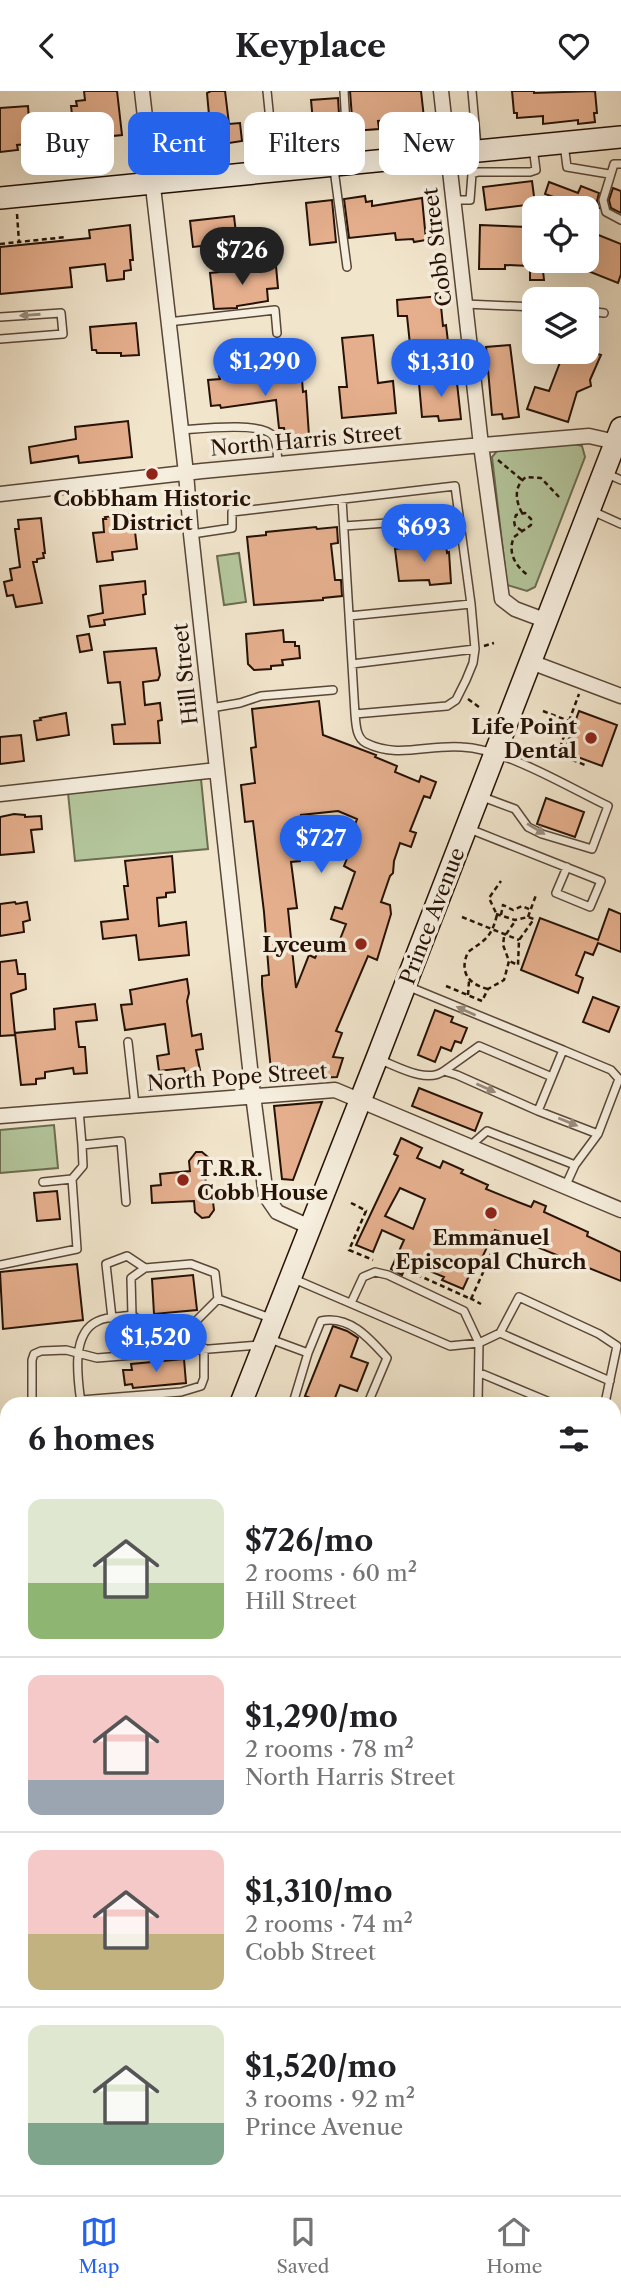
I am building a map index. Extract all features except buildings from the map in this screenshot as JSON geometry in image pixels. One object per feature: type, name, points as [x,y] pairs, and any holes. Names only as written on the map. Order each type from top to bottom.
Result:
[{"type":"main road","points":[[479,151],[621,137]]},
{"type":"main road","points":[[8,205],[152,182],[244,174]]},
{"type":"main road","name":"Prince Avenue","points":[[243,1397],[590,510],[613,476],[618,435]]},
{"type":"street","name":"Hill Street","points":[[142,91],[253,1095],[269,1203],[277,1212],[310,1227]]},
{"type":"street","name":"Cobb Street","points":[[441,91],[443,112]]},
{"type":"street","name":"Cobb Street","points":[[450,175],[481,445],[502,599],[515,609],[547,621]]},
{"type":"street","name":"North Harris Street","points":[[0,494],[278,464],[618,435]]},
{"type":"street","points":[[531,662],[621,696]]},
{"type":"street","points":[[0,794],[217,770]]},
{"type":"street","name":"North Pope Street","points":[[0,1116],[330,1089],[621,1210]]},
{"type":"lane","points":[[267,91],[269,112]]},
{"type":"lane","points":[[343,112],[344,91]]},
{"type":"lane","points":[[472,91],[474,112]]},
{"type":"lane","points":[[563,143],[567,167],[609,174]]},
{"type":"lane","points":[[453,200],[470,200],[472,174],[537,170],[533,146]]},
{"type":"lane","points":[[621,164],[614,164],[609,174],[604,206],[606,212],[621,220]]},
{"type":"lane","points":[[342,175],[347,267]]},
{"type":"lane","points":[[465,305],[522,307]]},
{"type":"lane","points":[[167,323],[275,310],[277,333]]},
{"type":"lane","points":[[599,312],[604,313]]},
{"type":"lane","points":[[0,317],[61,313],[63,334],[0,339]]},
{"type":"lane","points":[[181,430],[241,427],[267,431],[274,436],[278,464]]},
{"type":"lane","points":[[191,534],[233,529],[232,512],[455,486],[479,648],[466,680],[456,700],[447,706],[355,714]]},
{"type":"lane","points":[[342,499],[355,714],[359,738],[365,743],[386,750],[402,752],[463,747],[495,755],[608,806],[592,849],[542,834],[528,827],[514,809],[479,796]]},
{"type":"lane","points":[[590,510],[621,524]]},
{"type":"lane","points":[[344,527],[459,518]]},
{"type":"lane","points":[[349,616],[471,604]]},
{"type":"lane","points":[[352,664],[479,648]]},
{"type":"lane","points":[[210,708],[261,696],[334,690]]},
{"type":"lane","points":[[466,828],[567,867],[601,881],[590,907],[556,893],[567,867]]},
{"type":"lane","points":[[405,986],[611,1070],[619,1079],[598,1135],[575,1165],[565,1187]]},
{"type":"lane","points":[[128,1042],[135,1105]]},
{"type":"lane","points":[[377,1058],[425,1076],[438,1076],[479,1046],[552,1077]]},
{"type":"lane","points":[[538,1111],[563,1050]]},
{"type":"lane","points":[[444,1071],[598,1135]]},
{"type":"lane","points":[[0,1265],[76,1249],[72,1179],[83,1166],[79,1110]]},
{"type":"lane","points":[[470,1146],[486,1131],[575,1165]]},
{"type":"lane","points":[[82,1145],[121,1141],[126,1202]]},
{"type":"lane","points":[[43,1182],[72,1179]]},
{"type":"lane","points":[[112,1318],[107,1264],[127,1256],[145,1268]]},
{"type":"lane","points":[[132,1315],[131,1277],[145,1268],[191,1263],[215,1273],[218,1299],[268,1334],[308,1353]]},
{"type":"lane","points":[[351,1303],[363,1277],[371,1272],[381,1273],[460,1307],[479,1343],[478,1397]]},
{"type":"lane","points":[[290,1277],[450,1346],[479,1343],[500,1333],[519,1297],[599,1334],[617,1346],[606,1397]]},
{"type":"lane","points":[[81,1397],[78,1353],[88,1329],[98,1321],[132,1315],[149,1327],[195,1322],[218,1299]]},
{"type":"lane","points":[[295,1397],[321,1321],[333,1319],[363,1332],[387,1358],[371,1397]]},
{"type":"lane","points":[[500,1333],[610,1381]]},
{"type":"lane","points":[[32,1397],[32,1360],[34,1354],[41,1351],[66,1350],[97,1358],[204,1348],[268,1334]]},
{"type":"lane","points":[[131,1397],[181,1392],[201,1386],[204,1378],[204,1348]]},
{"type":"lane","points":[[480,1373],[538,1397]]},
{"type":"path","points":[[8,205],[19,242]]},
{"type":"path","points":[[0,244],[66,237]]},
{"type":"path","points":[[493,456],[522,480]]},
{"type":"path","points":[[522,513],[516,497],[522,480],[531,476],[541,478],[559,497]]},
{"type":"path","points":[[522,531],[514,526],[513,521],[516,515],[522,513],[530,516],[532,522],[527,530],[512,540],[513,555],[518,568],[529,576]]},
{"type":"path","points":[[479,648],[495,643]]},
{"type":"path","points":[[579,694],[559,751],[560,755],[585,765]]},
{"type":"path","points":[[466,697],[479,706]]},
{"type":"path","points":[[543,711],[569,721]]},
{"type":"path","points":[[500,881],[489,898],[499,915],[513,920],[528,917],[534,919],[519,940],[518,965],[509,961]]},
{"type":"path","points":[[528,917],[536,895]]},
{"type":"path","points":[[468,995],[469,981],[464,971],[468,952],[485,942],[503,905],[513,910]]},
{"type":"path","points":[[513,910],[522,906],[531,910]]},
{"type":"path","points":[[446,986],[482,1001],[488,989],[504,980],[509,961],[503,945],[513,920],[513,910]]},
{"type":"path","points":[[462,917],[519,940]]},
{"type":"path","points":[[469,981],[488,989]]},
{"type":"path","points":[[351,1203],[367,1211],[349,1250],[373,1260]]},
{"type":"path","points":[[470,1298],[492,1251]]},
{"type":"path","points":[[486,1266],[496,1270]]},
{"type":"path","points":[[409,1271],[481,1304]]},
{"type":"green space","points":[[575,444],[582,446],[585,457],[535,587],[527,591],[507,585],[492,457],[497,451]]},
{"type":"green space","points":[[239,553],[246,602],[224,605],[217,556]]},
{"type":"green space","points":[[201,779],[208,849],[75,861],[68,793]]},
{"type":"green space","points":[[54,1125],[58,1168],[0,1173],[0,1130]]},
{"type":"place","name":"Cobbham Historic District","points":[[152,474]]},
{"type":"place","name":"Life Point Dental","points":[[591,738]]},
{"type":"place","name":"Lyceum","points":[[361,944]]},
{"type":"place","name":"T.R.R. Cobb House","points":[[183,1180]]},
{"type":"place","name":"Emmanuel Episcopal Church","points":[[491,1213]]}]
